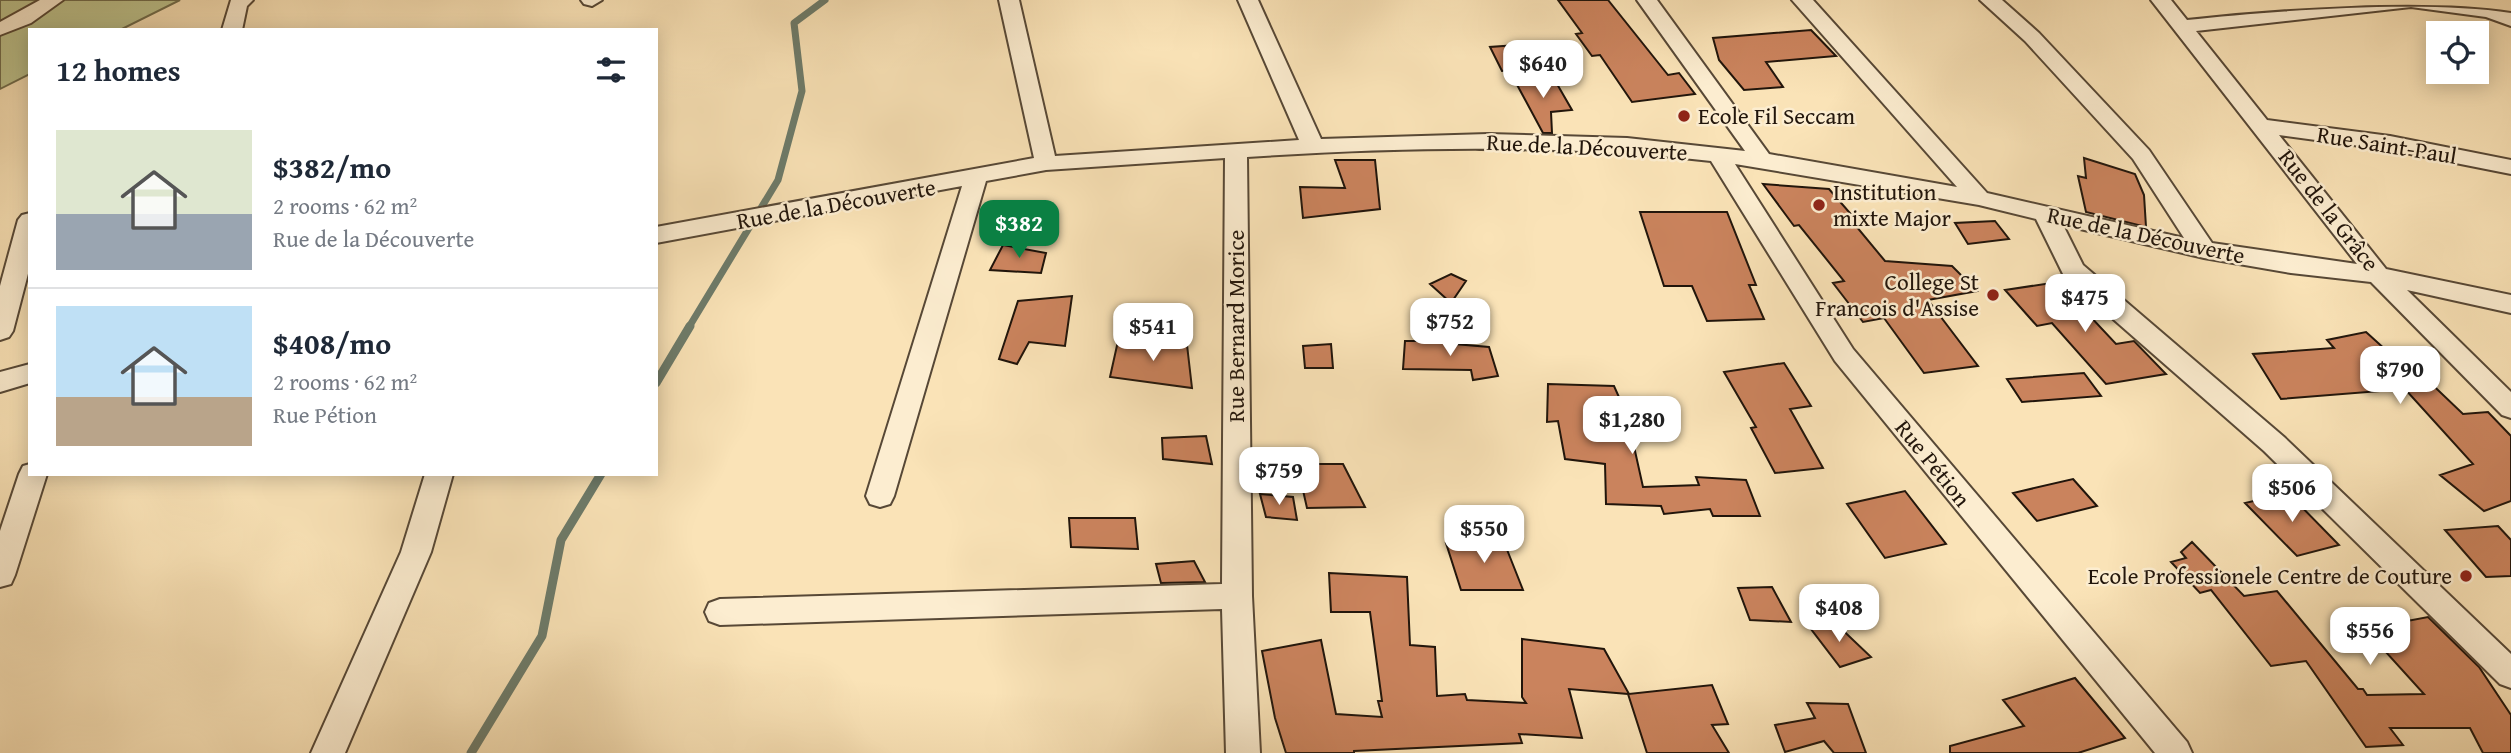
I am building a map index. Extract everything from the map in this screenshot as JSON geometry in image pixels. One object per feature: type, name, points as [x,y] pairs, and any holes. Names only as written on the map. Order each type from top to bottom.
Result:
[{"type":"street","points":[[0,29],[24,19],[53,0]]},
{"type":"street","points":[[232,28],[238,4],[243,0]]},
{"type":"street","points":[[1009,0],[1046,163]]},
{"type":"street","points":[[1248,0],[1313,146]]},
{"type":"street","points":[[1647,0],[1725,104],[1762,160]]},
{"type":"street","points":[[1802,0],[1979,198]]},
{"type":"street","points":[[1990,0],[2032,37],[2141,155],[2204,250]]},
{"type":"street","name":"Rue de la Grâce","points":[[2161,0],[2378,275],[2511,408]]},
{"type":"street","points":[[2183,26],[2293,7],[2411,1],[2494,6],[2511,20]]},
{"type":"street","name":"Rue Saint-Paul","points":[[2263,126],[2389,143],[2511,167]]},
{"type":"street","name":"Rue de la Découverte","points":[[658,235],[1046,163],[1313,146],[1488,141],[1627,145],[1762,160],[1979,198],[2204,250],[2291,265],[2378,275],[2511,304]]},
{"type":"street","name":"Rue Bernard Morice","points":[[1236,150],[1237,596],[1242,753]]},
{"type":"street","name":"Rue Pétion","points":[[1718,154],[1844,355],[2175,753]]},
{"type":"street","points":[[880,496],[926,341],[954,263],[975,178]]},
{"type":"street","points":[[2045,214],[2073,270],[2274,444],[2511,674]]},
{"type":"street","points":[[0,331],[28,227]]},
{"type":"street","points":[[0,382],[28,374]]},
{"type":"street","points":[[0,575],[32,476]]},
{"type":"street","points":[[328,753],[416,552],[438,476]]},
{"type":"street","points":[[720,612],[1237,596]]},
{"type":"green space","points":[[0,0],[180,0],[124,28],[28,28],[28,75],[0,89]]},
{"type":"building","points":[[1558,0],[1608,0],[1668,75],[1679,73],[1695,94],[1632,102],[1600,55],[1592,56],[1576,34],[1582,33]]},
{"type":"building","points":[[1811,30],[1836,56],[1766,62],[1783,87],[1744,90],[1719,60],[1713,38]]},
{"type":"building","points":[[1517,45],[1529,69],[1502,71],[1490,47]]},
{"type":"building","points":[[1553,77],[1572,110],[1551,112],[1552,133],[1543,133],[1515,81]]},
{"type":"building","points":[[2084,158],[2135,174],[2144,195],[2146,227],[2086,212],[2078,176],[2086,178]]},
{"type":"building","points":[[1335,160],[1375,160],[1380,209],[1303,218],[1300,187],[1345,188]]},
{"type":"building","points":[[1763,184],[1829,189],[1856,220],[1851,220],[1885,261],[1952,266],[1977,291],[1928,300],[1978,366],[1924,373],[1884,318],[1863,322],[1833,283],[1844,281],[1799,225],[1794,226]]},
{"type":"building","points":[[1640,212],[1727,212],[1756,285],[1749,285],[1764,319],[1707,321],[1692,286],[1664,286]]},
{"type":"building","points":[[1995,221],[2009,239],[1968,244],[1955,223]]},
{"type":"building","points":[[1003,245],[1046,253],[1041,273],[990,270]]},
{"type":"building","points":[[1451,274],[1466,281],[1451,303],[1430,284]]},
{"type":"building","points":[[2058,282],[2116,344],[2134,341],[2166,374],[2106,384],[2052,323],[2037,326],[2005,290]]},
{"type":"building","points":[[1072,296],[1065,346],[1029,342],[1017,364],[999,359],[1018,301]]},
{"type":"building","points":[[2366,332],[2409,371],[2417,370],[2463,414],[2488,412],[2511,436],[2511,501],[2484,511],[2440,475],[2473,464],[2405,389],[2281,399],[2253,354],[2334,348],[2327,340]]},
{"type":"building","points":[[1118,341],[1187,345],[1192,388],[1110,377]]},
{"type":"building","points":[[1405,341],[1455,341],[1455,344],[1489,347],[1498,376],[1473,380],[1471,370],[1403,369]]},
{"type":"building","points":[[1331,344],[1333,368],[1305,368],[1303,346]]},
{"type":"building","points":[[1784,363],[1811,406],[1790,409],[1823,468],[1775,473],[1751,428],[1756,427],[1724,372]]},
{"type":"building","points":[[2084,373],[2101,396],[2022,402],[2007,379]]},
{"type":"building","points":[[1548,384],[1614,386],[1627,415],[1643,487],[1699,485],[1696,477],[1746,480],[1760,516],[1713,516],[1710,509],[1664,514],[1661,506],[1606,504],[1605,464],[1565,459],[1558,421],[1547,422]]},
{"type":"building","points":[[1206,436],[1212,464],[1163,459],[1162,438]]},
{"type":"building","points":[[1297,464],[1343,464],[1365,507],[1307,508]]},
{"type":"building","points":[[2073,479],[2097,506],[2037,521],[2013,493]]},
{"type":"building","points":[[1905,491],[1946,544],[1885,558],[1847,504]]},
{"type":"building","points":[[2288,493],[2339,545],[2297,556],[2245,503]]},
{"type":"building","points":[[1260,494],[1293,497],[1297,520],[1266,517]]},
{"type":"building","points":[[1069,518],[1135,518],[1138,549],[1071,547]]},
{"type":"building","points":[[2498,526],[2511,540],[2511,576],[2486,577],[2445,530]]},
{"type":"building","points":[[1502,537],[1523,590],[1461,590],[1446,543]]},
{"type":"building","points":[[2192,542],[2244,596],[2277,591],[2358,689],[2363,689],[2367,695],[2424,694],[2365,629],[2428,617],[2479,667],[2511,715],[2511,753],[2483,753],[2470,728],[2390,728],[2403,745],[2366,747],[2306,661],[2271,666],[2211,590],[2200,593],[2171,562],[2186,558],[2181,552]]},
{"type":"building","points":[[1194,561],[1205,582],[1161,583],[1156,564]]},
{"type":"building","points":[[1329,573],[1407,577],[1410,645],[1435,647],[1437,696],[1465,694],[1467,700],[1526,703],[1522,697],[1522,639],[1604,649],[1629,694],[1712,685],[1728,724],[1712,725],[1729,753],[1647,753],[1628,694],[1569,689],[1582,738],[1519,734],[1522,743],[1354,753],[1286,753],[1275,718],[1262,651],[1321,640],[1336,714],[1382,717],[1378,701],[1382,701],[1370,612],[1331,612]]},
{"type":"building","points":[[1772,587],[1791,622],[1750,620],[1738,588]]},
{"type":"building","points":[[1831,619],[1871,657],[1840,667],[1811,629]]},
{"type":"building","points":[[2075,678],[2125,738],[2078,753],[1950,753],[1950,746],[2024,726],[2003,700]]},
{"type":"building","points":[[1807,703],[1848,704],[1866,753],[1834,753],[1824,741],[1785,752],[1775,725],[1815,718]]},
{"type":"waterway","points":[[689,327],[778,180],[802,91],[794,23],[825,0]]},
{"type":"waterway","points":[[658,380],[690,326]]},
{"type":"waterway","points":[[471,753],[542,636],[561,540],[600,476]]},
{"type":"place","name":"Ecole Fil Seccam","points":[[1684,116]]},
{"type":"place","name":"Institution mixte Major","points":[[1819,205]]},
{"type":"place","name":"College St Francois d'Assise","points":[[1993,295]]},
{"type":"place","name":"Ecole Professionele Centre de Couture","points":[[2466,576]]}]
